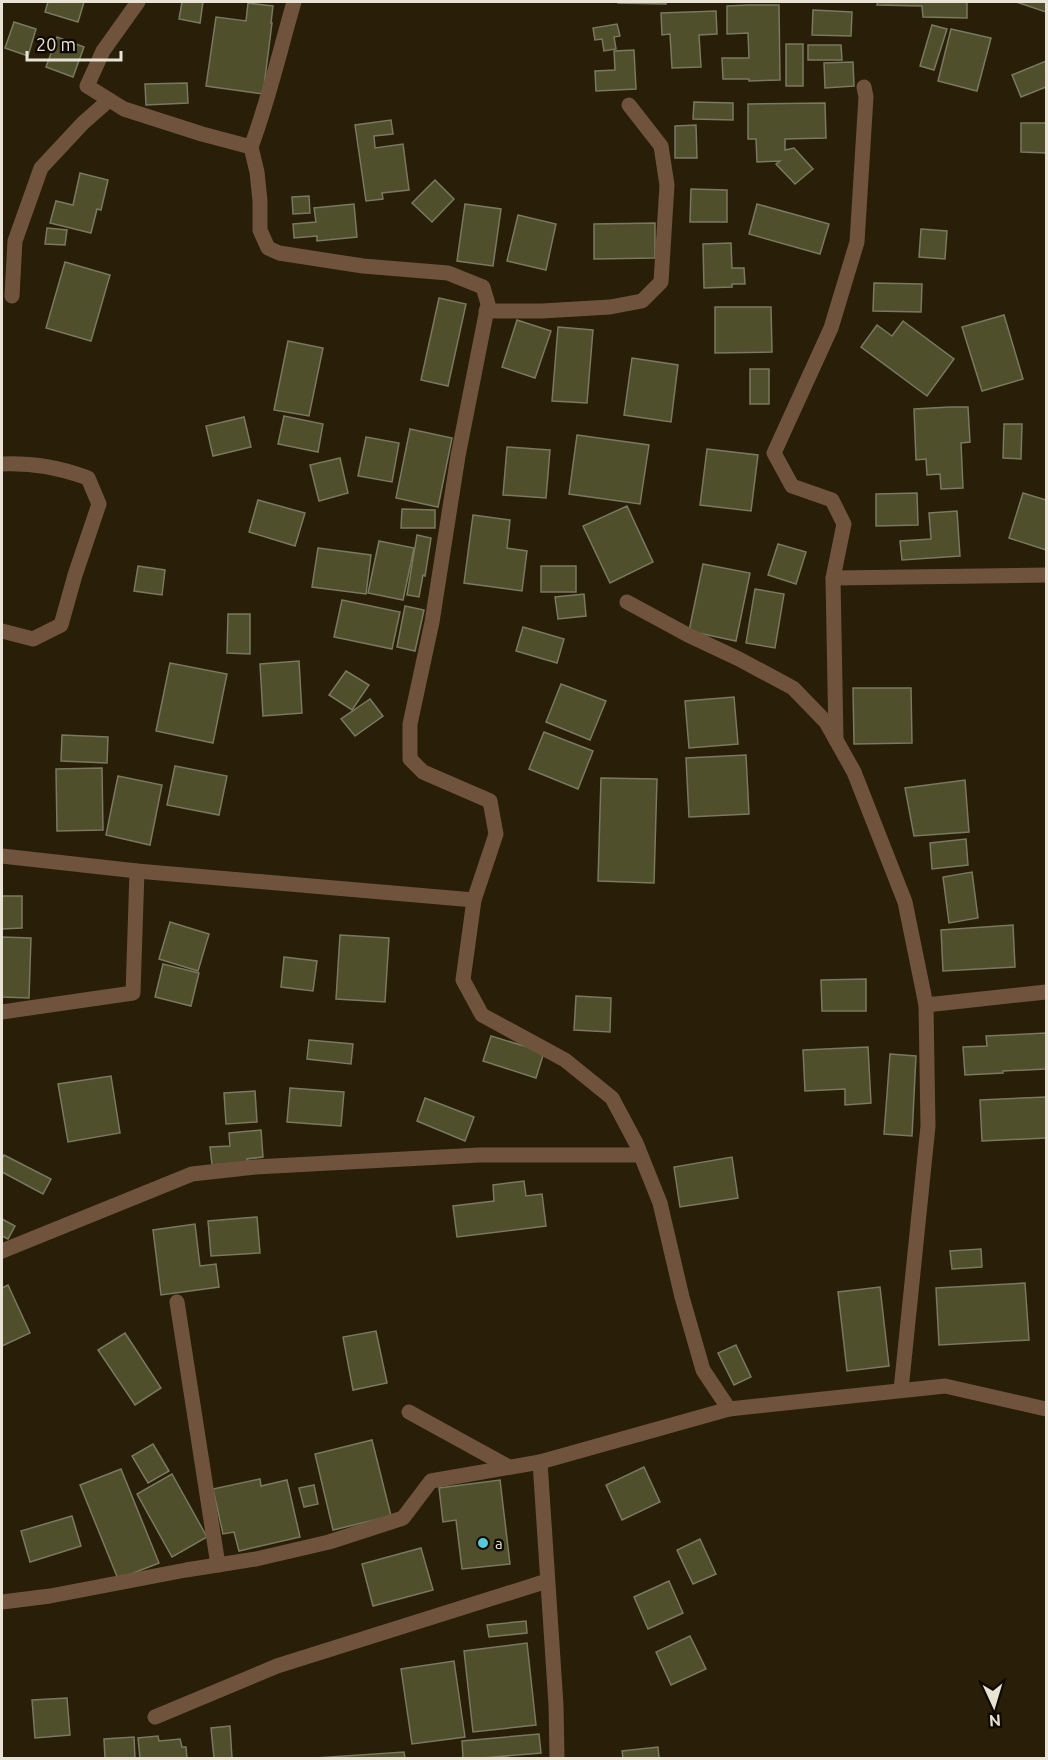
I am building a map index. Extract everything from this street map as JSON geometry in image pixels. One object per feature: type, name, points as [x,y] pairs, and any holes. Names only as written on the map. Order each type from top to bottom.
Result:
[{"type":"street","points":[[138,2],[103,51],[87,87],[124,109],[251,147]]},
{"type":"street","points":[[294,2],[275,66],[270,93],[251,147],[257,172],[260,230],[268,248],[279,253],[363,266],[448,273],[483,287],[488,304],[458,456],[432,622],[410,724],[410,759],[423,772],[490,801],[496,834],[474,900],[463,980],[482,1016],[565,1060],[612,1098],[636,1143],[660,1203],[682,1297],[704,1370],[729,1409]]},
{"type":"street","points":[[836,740],[834,579],[844,524],[832,500],[792,486],[774,453],[831,328],[857,242],[866,97],[864,87]]},
{"type":"street","points":[[12,296],[8,250],[15,241],[41,168],[83,123],[109,100]]},
{"type":"street","points":[[486,311],[542,311],[610,307],[642,301],[661,282],[666,184],[661,146],[629,105]]},
{"type":"street","points":[[2,464],[27,463],[64,469],[88,478],[99,504],[61,625],[33,639],[2,631]]},
{"type":"street","points":[[834,579],[1047,574]]},
{"type":"street","points":[[627,602],[793,688],[826,722],[854,772],[905,902],[926,1005],[928,1126],[901,1390]]},
{"type":"street","points":[[2,856],[137,871],[474,900]]},
{"type":"street","points":[[2,1012],[133,993],[137,871]]},
{"type":"street","points":[[926,1005],[1047,992]]},
{"type":"street","points":[[2,1251],[192,1174],[255,1167],[479,1155],[640,1155]]},
{"type":"street","points":[[177,1302],[218,1565]]},
{"type":"street","points":[[2,1602],[50,1596],[256,1559],[328,1542],[403,1518],[431,1481],[540,1462],[729,1409],[945,1386],[1047,1409]]},
{"type":"street","points":[[409,1412],[509,1467]]},
{"type":"street","points":[[540,1462],[556,1705],[557,1758]]},
{"type":"street","points":[[155,1717],[277,1666],[548,1581]]},
{"type":"building","points":[[48,2],[84,2],[78,22],[45,12]]},
{"type":"building","points":[[182,2],[203,2],[200,23],[179,19]]},
{"type":"building","points":[[666,2],[666,4],[618,3]]},
{"type":"building","points":[[878,2],[967,2],[967,18],[923,17],[922,6],[877,5]]},
{"type":"building","points":[[1016,2],[1046,2],[1046,12]]},
{"type":"building","points":[[248,3],[273,6],[263,94],[206,86],[216,17],[246,21]]},
{"type":"building","points":[[779,5],[780,80],[723,79],[722,58],[749,58],[748,33],[727,34],[727,6]]},
{"type":"building","points":[[813,10],[852,12],[851,36],[812,35]]},
{"type":"building","points":[[716,11],[717,34],[699,35],[701,67],[672,68],[670,34],[662,35],[661,13]]},
{"type":"building","points":[[14,22],[36,29],[28,56],[5,48]]},
{"type":"building","points":[[617,24],[620,36],[614,37],[616,49],[604,51],[602,39],[595,40],[593,28]]},
{"type":"building","points":[[932,25],[947,29],[934,70],[920,66]]},
{"type":"building","points":[[951,29],[991,38],[977,91],[938,81]]},
{"type":"building","points":[[57,37],[84,47],[73,77],[46,67]]},
{"type":"building","points":[[786,44],[803,44],[803,86],[786,86]]},
{"type":"building","points":[[808,45],[841,45],[842,60],[808,60]]},
{"type":"building","points":[[634,50],[636,89],[596,91],[595,71],[615,70],[614,51]]},
{"type":"building","points":[[1046,61],[1046,87],[1021,97],[1012,75]]},
{"type":"building","points":[[853,62],[854,86],[825,88],[824,63]]},
{"type":"building","points":[[187,83],[188,103],[146,105],[145,84]]},
{"type":"building","points":[[694,102],[733,103],[733,120],[693,119]]},
{"type":"building","points":[[825,103],[826,138],[785,139],[785,150],[794,148],[813,169],[795,184],[776,164],[780,161],[757,162],[756,139],[748,139],[748,104]]},
{"type":"building","points":[[391,120],[393,134],[374,136],[375,148],[403,144],[409,190],[382,193],[383,199],[366,201],[355,125]]},
{"type":"building","points":[[1021,123],[1046,123],[1046,153],[1021,152]]},
{"type":"building","points":[[696,125],[697,158],[675,158],[675,126]]},
{"type":"building","points":[[80,173],[108,180],[101,210],[97,209],[91,233],[50,223],[56,201],[73,205]]},
{"type":"building","points":[[435,180],[454,199],[432,222],[412,203]]},
{"type":"building","points":[[691,189],[727,190],[727,222],[690,222]]},
{"type":"building","points":[[309,196],[310,213],[293,214],[292,197]]},
{"type":"building","points":[[354,204],[357,237],[317,241],[317,236],[294,238],[293,224],[316,222],[314,208]]},
{"type":"building","points":[[465,204],[501,209],[493,266],[457,261]]},
{"type":"building","points":[[757,204],[829,224],[820,254],[749,234]]},
{"type":"building","points":[[518,215],[556,224],[546,270],[507,261]]},
{"type":"building","points":[[655,223],[655,258],[594,259],[594,224]]},
{"type":"building","points":[[47,228],[67,230],[65,245],[45,244]]},
{"type":"building","points":[[921,229],[947,231],[945,259],[919,257]]},
{"type":"building","points":[[731,243],[732,268],[744,268],[745,284],[704,288],[703,244]]},
{"type":"building","points":[[65,262],[110,275],[91,341],[46,328]]},
{"type":"building","points":[[874,283],[922,284],[921,312],[873,311]]},
{"type":"building","points":[[439,298],[466,304],[448,386],[421,380]]},
{"type":"building","points":[[715,307],[771,307],[772,352],[715,353]]},
{"type":"building","points":[[1004,315],[1023,379],[982,391],[962,327]]},
{"type":"building","points":[[517,320],[551,331],[535,378],[502,367]]},
{"type":"building","points":[[903,321],[954,359],[927,396],[861,347],[877,325],[892,336]]},
{"type":"building","points":[[558,327],[593,330],[587,403],[552,401]]},
{"type":"building","points":[[288,341],[323,348],[309,416],[274,410]]},
{"type":"building","points":[[632,358],[678,365],[671,422],[624,415]]},
{"type":"building","points":[[750,369],[769,369],[769,404],[750,404]]},
{"type":"building","points":[[968,407],[970,442],[961,443],[963,488],[941,489],[940,474],[927,475],[926,459],[916,460],[914,409]]},
{"type":"building","points":[[284,416],[323,424],[318,452],[278,444]]},
{"type":"building","points":[[244,417],[251,447],[213,456],[206,426]]},
{"type":"building","points":[[1004,424],[1022,424],[1021,459],[1003,458]]},
{"type":"building","points":[[410,429],[452,438],[438,507],[396,498]]},
{"type":"building","points":[[577,435],[649,445],[640,504],[569,494]]},
{"type":"building","points":[[366,437],[399,443],[392,482],[358,476]]},
{"type":"building","points":[[507,447],[550,450],[546,498],[503,495]]},
{"type":"building","points":[[707,449],[758,455],[751,511],[700,505]]},
{"type":"building","points":[[340,458],[348,493],[319,501],[310,465]]},
{"type":"building","points":[[917,493],[918,525],[876,526],[876,494]]},
{"type":"building","points":[[1023,493],[1046,500],[1046,550],[1009,538]]},
{"type":"building","points":[[258,500],[305,513],[295,546],[249,532]]},
{"type":"building","points":[[627,506],[653,562],[610,583],[583,526]]},
{"type":"building","points":[[402,509],[435,510],[435,528],[401,528]]},
{"type":"building","points":[[957,511],[960,556],[902,560],[900,541],[931,539],[929,513]]},
{"type":"building","points":[[473,515],[510,520],[507,548],[527,551],[522,591],[464,583]]},
{"type":"building","points":[[417,535],[431,538],[419,597],[407,595]]},
{"type":"building","points":[[379,541],[414,548],[403,600],[368,593]]},
{"type":"building","points":[[778,544],[806,552],[796,584],[768,575]]},
{"type":"building","points":[[318,548],[371,555],[366,594],[312,587]]},
{"type":"building","points":[[703,564],[750,573],[736,641],[689,631]]},
{"type":"building","points":[[138,566],[165,570],[162,595],[134,591]]},
{"type":"building","points":[[541,566],[576,566],[576,592],[541,592]]},
{"type":"building","points":[[755,589],[784,594],[775,648],[746,643]]},
{"type":"building","points":[[584,594],[586,616],[558,619],[555,597]]},
{"type":"building","points":[[342,600],[400,612],[392,649],[334,637]]},
{"type":"building","points":[[405,606],[424,610],[415,651],[397,647]]},
{"type":"building","points":[[228,614],[250,614],[250,654],[227,653]]},
{"type":"building","points":[[523,627],[564,639],[557,663],[516,651]]},
{"type":"building","points":[[299,661],[302,713],[263,716],[260,664]]},
{"type":"building","points":[[170,663],[227,674],[213,743],[156,731]]},
{"type":"building","points":[[346,671],[369,685],[352,710],[329,695]]},
{"type":"building","points":[[561,684],[606,701],[590,740],[546,722]]},
{"type":"building","points":[[853,688],[911,688],[912,743],[854,744]]},
{"type":"building","points":[[734,697],[738,744],[689,748],[685,701]]},
{"type":"building","points":[[370,699],[383,716],[355,736],[341,719]]},
{"type":"building","points":[[544,732],[593,751],[578,789],[529,769]]},
{"type":"building","points":[[62,735],[108,737],[107,763],[61,761]]},
{"type":"building","points":[[746,755],[749,814],[689,817],[686,758]]},
{"type":"building","points":[[175,766],[227,776],[219,815],[167,805]]},
{"type":"building","points":[[102,768],[103,830],[57,831],[56,769]]},
{"type":"building","points":[[118,776],[162,785],[150,845],[106,835]]},
{"type":"building","points":[[601,778],[657,779],[654,883],[598,881]]},
{"type":"building","points":[[965,780],[969,832],[914,836],[905,788]]},
{"type":"building","points":[[966,839],[968,865],[932,869],[930,843]]},
{"type":"building","points":[[972,872],[978,918],[949,923],[943,877]]},
{"type":"building","points":[[2,896],[22,896],[22,928],[2,929]]},
{"type":"building","points":[[170,922],[209,934],[198,971],[159,959]]},
{"type":"building","points":[[1013,925],[1015,967],[943,971],[941,930]]},
{"type":"building","points":[[340,935],[389,938],[385,1002],[336,999]]},
{"type":"building","points":[[2,937],[31,938],[29,998],[2,997]]},
{"type":"building","points":[[284,957],[317,961],[313,991],[281,987]]},
{"type":"building","points":[[163,964],[199,973],[191,1006],[155,997]]},
{"type":"building","points":[[866,979],[866,1011],[822,1011],[821,980]]},
{"type":"building","points":[[576,996],[611,998],[610,1032],[574,1030]]},
{"type":"building","points":[[1046,1033],[1046,1069],[965,1075],[963,1047],[987,1046],[986,1036]]},
{"type":"building","points":[[491,1036],[544,1052],[536,1078],[483,1061]]},
{"type":"building","points":[[309,1040],[353,1044],[351,1064],[307,1059]]},
{"type":"building","points":[[868,1047],[871,1103],[845,1105],[845,1089],[805,1091],[803,1050]]},
{"type":"building","points":[[890,1054],[916,1056],[912,1136],[884,1134]]},
{"type":"building","points":[[111,1076],[120,1133],[68,1142],[58,1084]]},
{"type":"building","points":[[290,1088],[344,1092],[341,1126],[287,1122]]},
{"type":"building","points":[[255,1091],[257,1122],[226,1124],[224,1093]]},
{"type":"building","points":[[1046,1097],[1046,1138],[982,1141],[980,1100]]},
{"type":"building","points":[[425,1098],[474,1117],[465,1141],[417,1121]]},
{"type":"building","points":[[261,1130],[263,1157],[247,1159],[248,1162],[212,1165],[210,1147],[230,1146],[229,1133]]},
{"type":"building","points":[[4,1155],[51,1179],[43,1194],[2,1172]]},
{"type":"building","points":[[732,1157],[738,1198],[680,1207],[674,1167]]},
{"type":"building","points":[[524,1181],[526,1196],[542,1194],[546,1226],[457,1237],[453,1206],[494,1201],[493,1185]]},
{"type":"building","points":[[257,1217],[260,1253],[211,1256],[208,1221]]},
{"type":"building","points":[[2,1219],[15,1226],[8,1239],[2,1236]]},
{"type":"building","points":[[195,1224],[200,1266],[216,1264],[219,1287],[161,1295],[153,1230]]},
{"type":"building","points":[[981,1249],[982,1267],[952,1269],[950,1251]]},
{"type":"building","points":[[1025,1283],[1029,1340],[939,1345],[936,1288]]},
{"type":"building","points":[[8,1285],[30,1333],[2,1346],[2,1288]]},
{"type":"building","points":[[880,1287],[889,1366],[847,1371],[838,1292]]},
{"type":"building","points":[[376,1331],[387,1383],[353,1390],[343,1337]]},
{"type":"building","points":[[125,1333],[161,1388],[135,1405],[98,1350]]},
{"type":"building","points":[[736,1345],[751,1377],[734,1385],[718,1353]]},
{"type":"building","points":[[372,1440],[391,1516],[333,1530],[315,1454]]},
{"type":"building","points":[[153,1444],[169,1471],[148,1483],[132,1456]]},
{"type":"building","points":[[644,1467],[660,1502],[622,1520],[606,1485]]},
{"type":"building","points":[[121,1469],[159,1563],[118,1579],[80,1485]]},
{"type":"building","points":[[172,1474],[207,1537],[172,1557],[137,1494]]},
{"type":"building","points":[[260,1479],[261,1486],[287,1480],[300,1537],[239,1551],[234,1532],[223,1534],[213,1489]]},
{"type":"building","name":"a","points":[[500,1480],[510,1564],[462,1569],[456,1520],[443,1522],[439,1488]]},
{"type":"building","points":[[314,1485],[318,1504],[304,1507],[299,1488]]},
{"type":"building","points":[[72,1516],[81,1546],[30,1562],[21,1531]]},
{"type":"building","points":[[700,1539],[716,1574],[693,1584],[677,1550]]},
{"type":"building","points":[[421,1548],[433,1590],[373,1606],[362,1564]]},
{"type":"building","points":[[669,1581],[683,1613],[648,1629],[634,1597]]},
{"type":"building","points":[[526,1621],[527,1633],[489,1637],[487,1625]]},
{"type":"building","points":[[690,1636],[706,1669],[671,1685],[656,1652]]},
{"type":"building","points":[[527,1643],[536,1725],[473,1732],[464,1651]]},
{"type":"building","points":[[454,1661],[465,1737],[412,1744],[401,1669]]},
{"type":"building","points":[[67,1698],[70,1735],[35,1738],[32,1700]]},
{"type":"building","points":[[230,1726],[232,1758],[214,1758],[211,1728]]},
{"type":"building","points":[[539,1734],[541,1753],[463,1758],[462,1741]]},
{"type":"building","points":[[158,1736],[159,1741],[180,1739],[182,1747],[186,1747],[187,1758],[140,1758],[138,1738]]},
{"type":"building","points":[[134,1737],[135,1758],[105,1758],[104,1739]]},
{"type":"building","points":[[658,1747],[659,1758],[623,1758],[622,1751]]},
{"type":"building","points":[[404,1752],[405,1758],[315,1758]]},
{"type":"place","name":"a","points":[[483,1543]]}]
